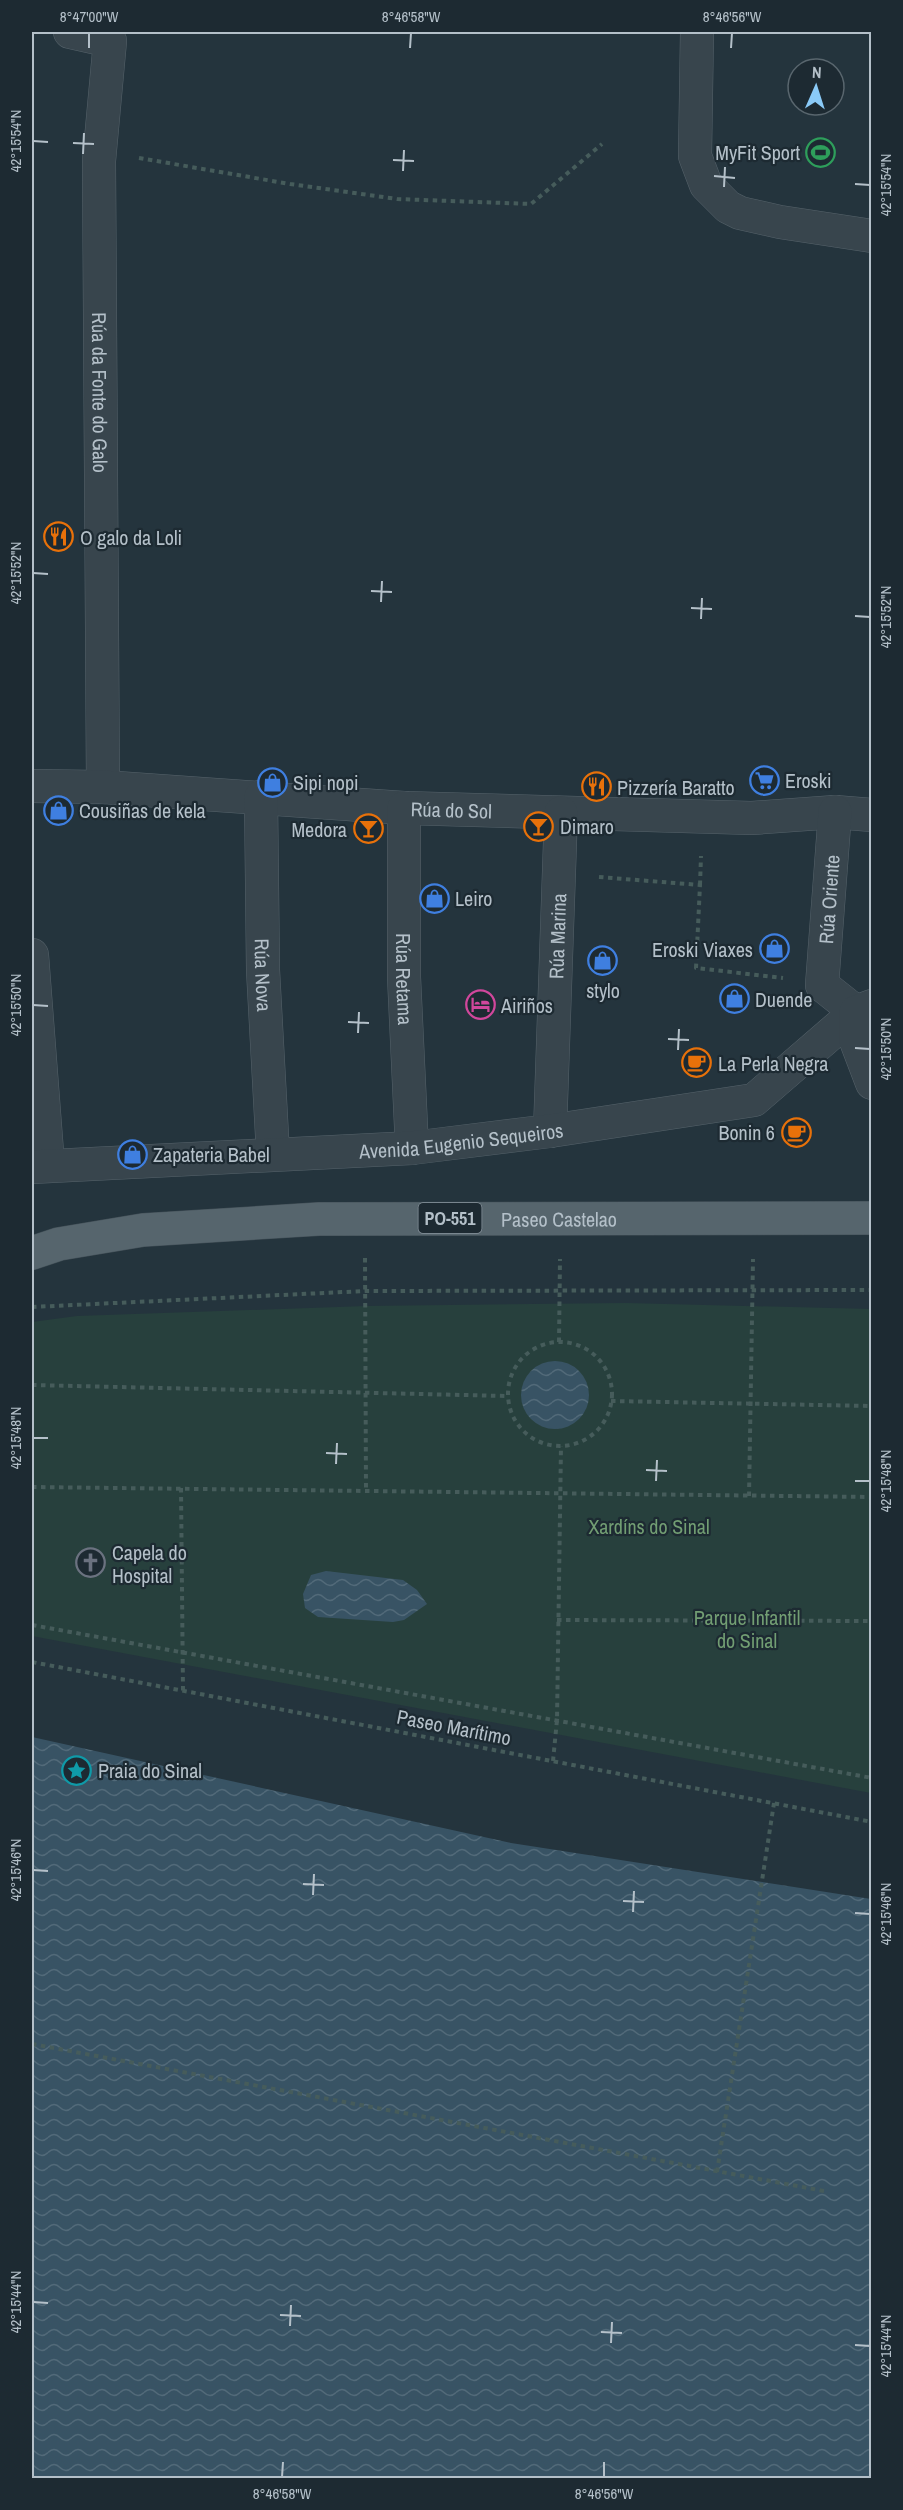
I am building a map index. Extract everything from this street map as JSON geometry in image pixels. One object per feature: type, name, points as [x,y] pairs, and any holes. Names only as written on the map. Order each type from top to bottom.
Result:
[{"type":"main road","name":"Paseo Castelao","points":[[32,1253],[59,1244],[143,1230],[319,1219],[872,1218]]},
{"type":"street","name":"Rúa da Fonte do Galo","points":[[70,32],[110,40],[100,151],[103,787]]},
{"type":"street","points":[[697,32],[695,156],[706,185],[734,210],[780,222],[872,236]]},
{"type":"street","name":"Rúa do Sol","points":[[32,786],[103,787],[404,808],[752,818],[835,812],[872,815]]},
{"type":"street","name":"Rúa Nova","points":[[261,797],[263,970],[273,1154]]},
{"type":"street","name":"Rúa Retama","points":[[404,808],[404,977],[412,1148]]},
{"type":"street","name":"Rúa Oriente","points":[[835,812],[822,985],[864,1009]]},
{"type":"street","name":"Rúa Marina","points":[[550,1131],[561,813]]},
{"type":"street","points":[[32,955],[40,1166]]},
{"type":"street","points":[[864,1009],[856,1041],[872,1083]]},
{"type":"street","name":"Avenida Eugenio Sequeiros","points":[[40,1166],[412,1148],[550,1131],[754,1100],[864,1009]]},
{"type":"path","points":[[100,151],[290,184],[397,199],[531,204],[602,144]]},
{"type":"path","points":[[558,874],[700,885],[696,968],[753,973]]},
{"type":"path","points":[[558,1342],[562,1218]]},
{"type":"path","points":[[749,1496],[754,1218]]},
{"type":"path","points":[[365,1219],[366,1491]]},
{"type":"path","points":[[32,1307],[365,1291],[872,1290]]},
{"type":"path","points":[[558,1342],[583,1347],[599,1359],[611,1383],[612,1401],[609,1413],[594,1432],[572,1444],[561,1446],[543,1443],[527,1434],[512,1414],[507,1396],[508,1382],[516,1366],[526,1354],[542,1345],[558,1342]]},
{"type":"path","points":[[32,1385],[507,1396]]},
{"type":"path","points":[[612,1401],[872,1406]]},
{"type":"path","points":[[553,1761],[557,1720],[561,1446]]},
{"type":"path","points":[[32,1487],[872,1497]]},
{"type":"path","points":[[181,1488],[183,1691]]},
{"type":"path","points":[[557,1620],[872,1621]]},
{"type":"path","points":[[32,1625],[872,1778]]},
{"type":"path","name":"Paseo Marítimo","points":[[32,1662],[872,1822]]},
{"type":"path","points":[[717,2172],[774,1803]]},
{"type":"path","points":[[32,2044],[824,2191]]},
{"type":"green space","name":"Xardíns do Sinal","points":[[626,1303],[871,1309],[871,1793],[32,1636],[32,1322],[77,1316],[366,1306]]},
{"type":"water","points":[[548,1361],[562,1361],[574,1366],[584,1376],[589,1395],[584,1414],[574,1424],[562,1429],[548,1429],[536,1424],[526,1414],[521,1402],[521,1388],[526,1376],[536,1366]]},
{"type":"water","points":[[326,1571],[403,1580],[417,1590],[427,1604],[404,1620],[393,1622],[318,1617],[305,1608],[303,1594],[311,1575]]},
{"type":"water","points":[[32,1737],[511,1843],[871,1899],[871,2478],[32,2478]]},
{"type":"place","name":"MyFit Sport","points":[[821,152]]},
{"type":"place","name":"O galo da Loli","points":[[59,537]]},
{"type":"place","name":"Eroski","points":[[764,780]]},
{"type":"place","name":"Sipi nopi","points":[[272,782]]},
{"type":"place","name":"Pizzería Baratto","points":[[596,787]]},
{"type":"place","name":"Cousiñas de kela","points":[[58,810]]},
{"type":"place","name":"Dimaro","points":[[539,826]]},
{"type":"place","name":"Medora","points":[[368,829]]},
{"type":"place","name":"Leiro","points":[[434,898]]},
{"type":"place","name":"Eroski Viaxes","points":[[774,949]]},
{"type":"place","name":"stylo","points":[[603,960]]},
{"type":"place","name":"Duende","points":[[734,999]]},
{"type":"place","name":"Airiños","points":[[480,1005]]},
{"type":"place","name":"La Perla Negra","points":[[697,1063]]},
{"type":"place","name":"Bonin 6","points":[[796,1132]]},
{"type":"place","name":"Zapateria Babel","points":[[132,1154]]},
{"type":"place","name":"Capela do Hospital","points":[[91,1563]]},
{"type":"place","name":"Praia do Sinal","points":[[77,1770]]},
{"type":"park label","name":"Parque Infantil do Sinal","points":[[747,1628]]}]
